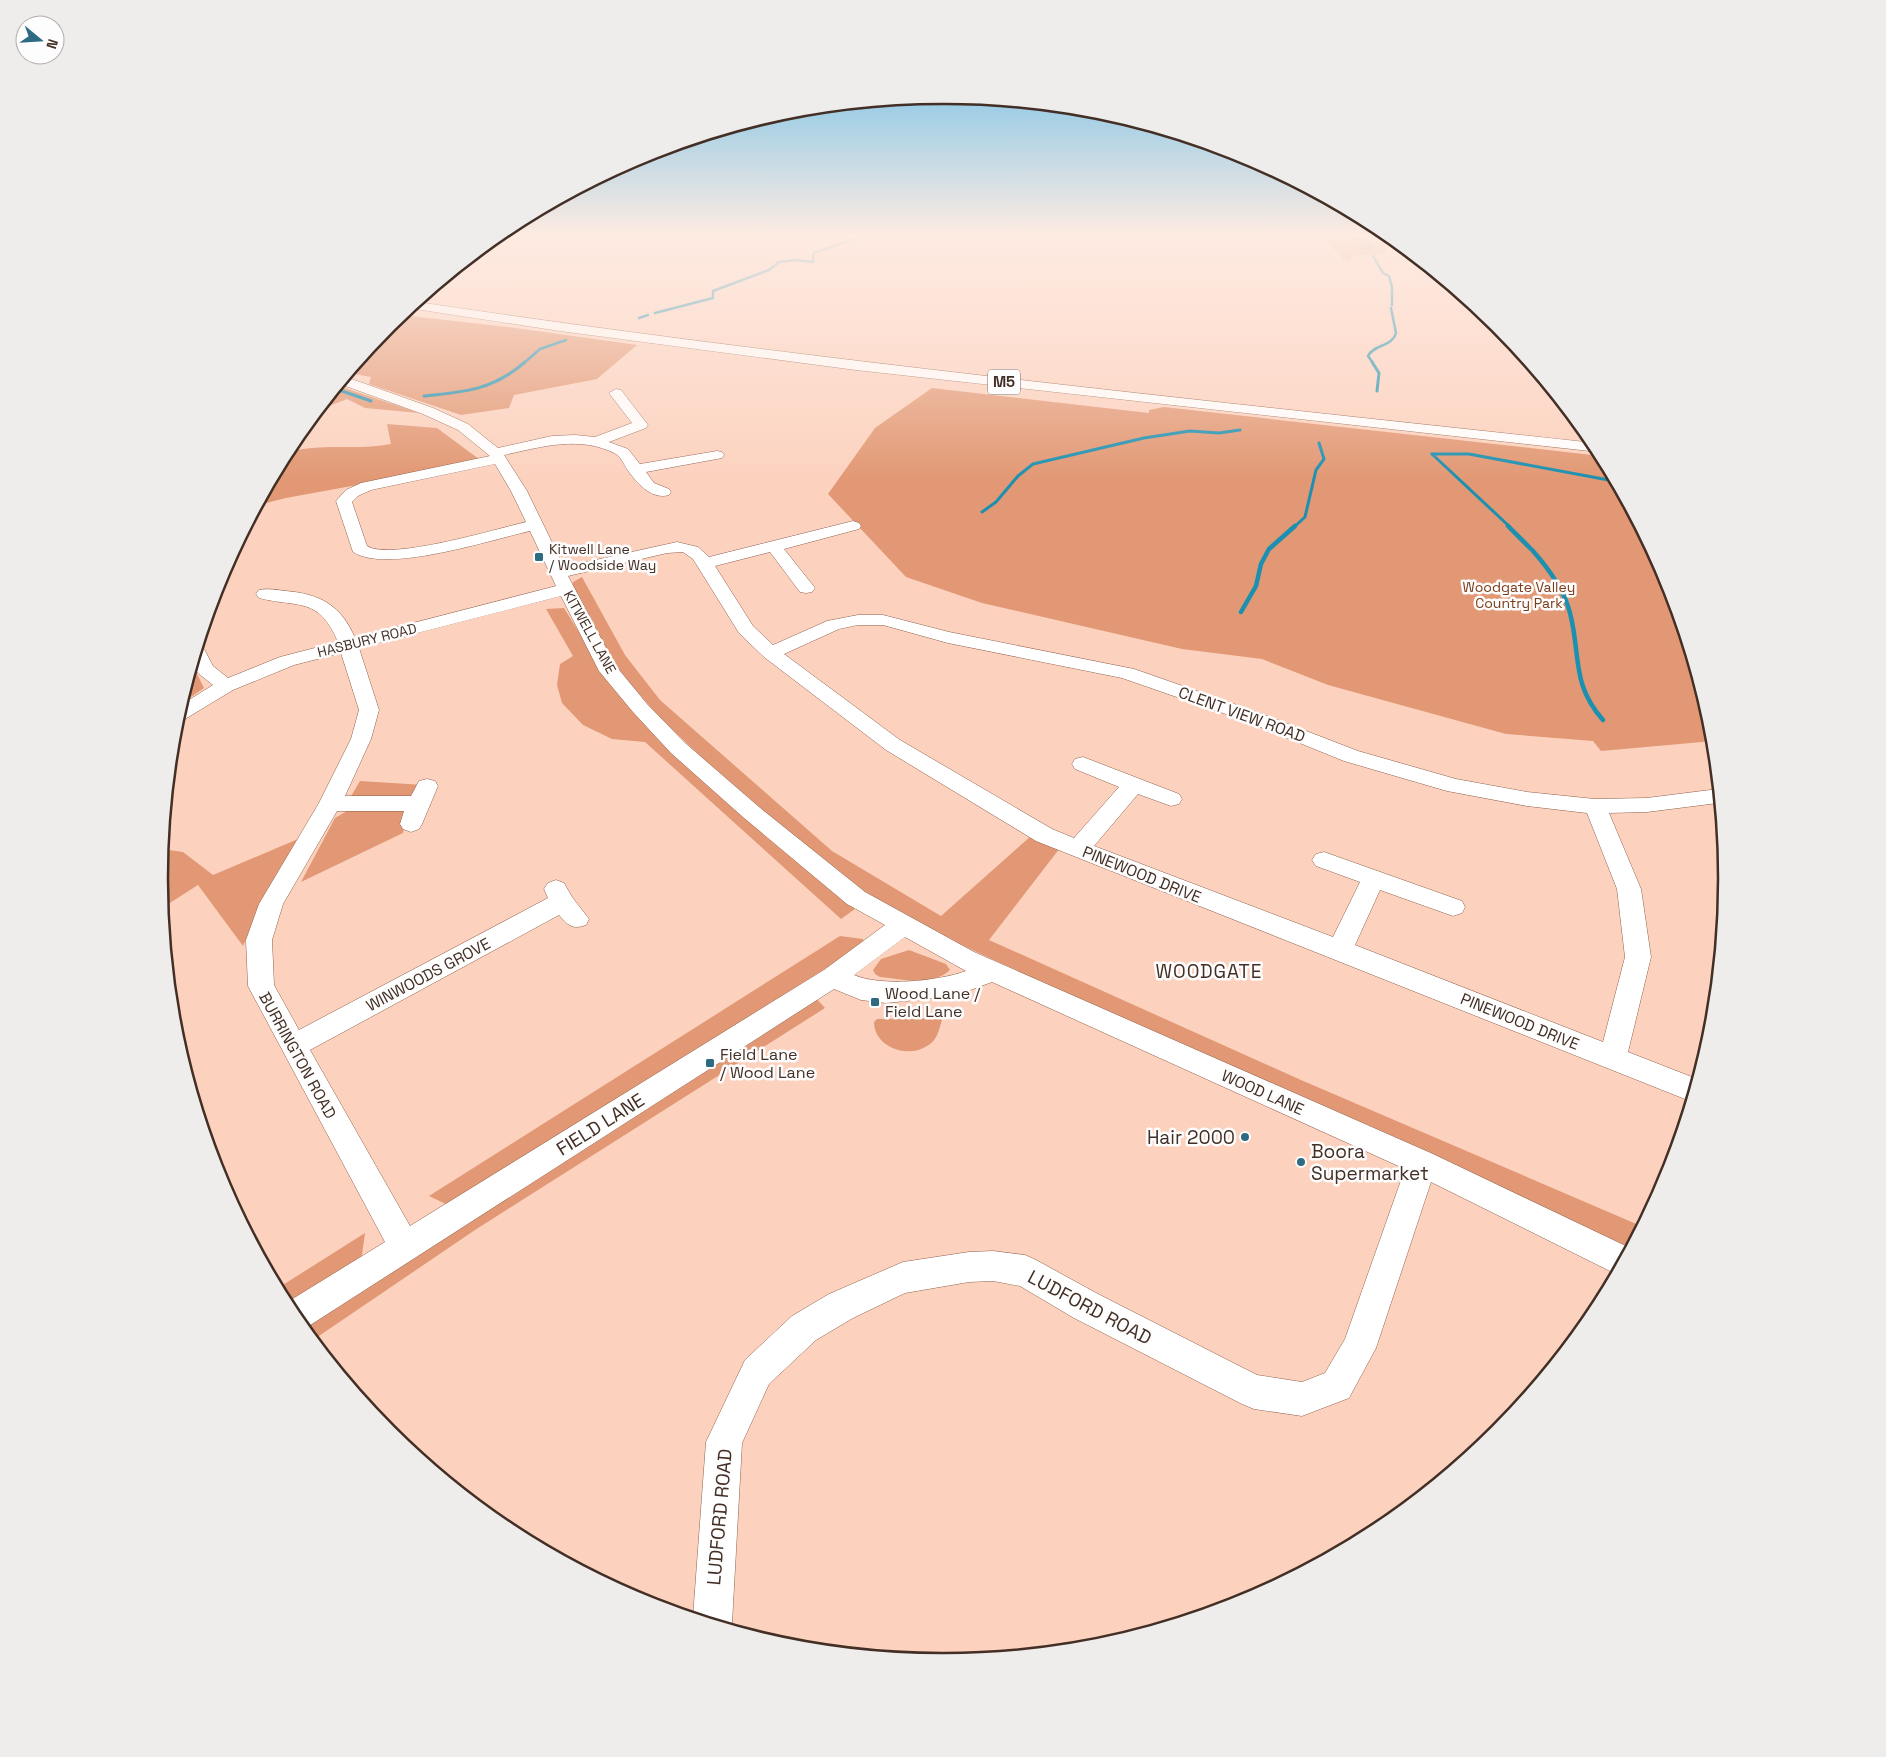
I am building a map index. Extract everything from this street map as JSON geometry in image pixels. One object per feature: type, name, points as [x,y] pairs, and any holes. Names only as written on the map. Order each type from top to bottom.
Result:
[{"type":"highway","points":[[454,316],[582,332]]},
{"type":"highway","name":"M5","points":[[482,316],[582,332],[773,356],[1586,447]]},
{"type":"highway","name":"M5","points":[[545,316],[824,353],[1578,436]]},
{"type":"highway","points":[[565,316],[663,333]]},
{"type":"street","name":"KITWELL LANE","points":[[349,382],[428,411],[463,427],[497,456],[519,491],[606,667],[640,708],[678,748],[751,812],[856,898],[902,925]]},
{"type":"street","points":[[596,442],[641,425],[616,393]]},
{"type":"street","points":[[536,525],[410,554],[379,556],[359,548],[344,501],[352,493],[366,486],[497,456],[552,440],[575,439],[596,442],[623,452],[649,486],[663,492]]},
{"type":"street","points":[[635,470],[717,455]]},
{"type":"street","points":[[704,564],[853,526]]},
{"type":"street","points":[[773,545],[806,588]]},
{"type":"street","name":"PINEWOOD DRIVE","points":[[667,548],[682,546],[692,548],[746,629],[771,652],[893,745],[1044,835],[1688,1088]]},
{"type":"street","name":"HASBURY ROAD","points":[[187,709],[226,686],[287,661],[562,581],[667,548]]},
{"type":"street","name":"BURRINGTON ROAD","points":[[279,581],[260,598],[295,596],[316,603],[330,613],[341,627],[370,710],[361,739],[330,803],[271,904],[259,940],[261,986],[404,1247]]},
{"type":"street","name":"CLENT VIEW ROAD","points":[[771,652],[834,625],[858,620],[883,620],[948,637],[1127,673],[1250,716],[1351,756],[1455,786],[1528,799],[1595,806],[1647,805],[1713,797]]},
{"type":"street","points":[[200,659],[206,669],[226,686]]},
{"type":"street","points":[[1083,764],[1171,799]]},
{"type":"street","points":[[1078,849],[1133,785]]},
{"type":"street","points":[[330,803],[419,805]]},
{"type":"street","points":[[1595,806],[1629,889],[1638,957],[1613,1058]]},
{"type":"street","points":[[1324,860],[1453,906]]},
{"type":"street","points":[[1340,950],[1374,878]]},
{"type":"street","name":"WINWOODS GROVE","points":[[293,1046],[565,903]]},
{"type":"street","name":"WOOD LANE","points":[[902,925],[966,958],[1422,1163],[1618,1259]]},
{"type":"street","name":"FIELD LANE","points":[[301,1312],[833,977],[902,925]]},
{"type":"street","points":[[833,977],[861,990],[886,993],[954,986],[993,970]]},
{"type":"street","name":"LUDFORD ROAD","points":[[712,1618],[724,1442],[757,1372],[804,1328],[841,1306],[903,1278],[970,1267],[993,1266],[1025,1272],[1086,1306],[1254,1392],[1302,1400],[1337,1386],[1359,1348],[1422,1163]]},
{"type":"green space","points":[[411,316],[516,328],[637,345],[597,379],[514,395],[509,408],[461,415],[369,384],[371,377],[356,374]]},
{"type":"green space","points":[[344,388],[419,413],[365,408],[347,399],[329,406]]},
{"type":"green space","name":"Woodgate Valley Country Park","points":[[932,388],[1149,413],[1149,410],[1164,407],[1591,455],[1614,491],[1638,536],[1659,582],[1677,629],[1691,678],[1705,742],[1601,751],[1593,741],[1506,734],[1328,685],[1262,659],[1182,649],[982,603],[906,577],[828,494],[875,428]]},
{"type":"green space","points":[[387,424],[437,428],[483,462],[266,503],[298,450],[391,444]]},
{"type":"green space","points":[[582,577],[625,655],[660,700],[832,851],[941,916],[1031,836],[1060,848],[989,940],[1301,1080],[1636,1224],[1623,1250],[921,926],[876,900],[810,853],[718,773],[661,719],[618,670],[572,586],[573,582]]},
{"type":"green space","points":[[564,608],[601,668],[711,788],[855,909],[841,919],[645,742],[612,739],[583,725],[562,703],[557,685],[560,664],[573,656],[546,609]]},
{"type":"green space","points":[[196,673],[204,688],[190,698]]},
{"type":"green space","points":[[360,781],[424,785],[410,801],[350,798]]},
{"type":"green space","points":[[403,810],[408,814],[403,833],[301,882],[335,818],[347,811]]},
{"type":"green space","points":[[298,839],[266,892],[243,946],[198,885],[169,904],[169,850],[183,852],[213,875]]},
{"type":"green space","points":[[840,936],[863,939],[864,944],[450,1206],[429,1196]]},
{"type":"green space","points":[[909,950],[946,964],[950,970],[934,979],[916,981],[880,977],[875,974],[873,970],[881,959]]},
{"type":"green space","points":[[816,998],[825,1008],[475,1230],[318,1336],[308,1322],[377,1275]]},
{"type":"green space","points":[[939,1018],[942,1020],[937,1035],[930,1044],[919,1050],[902,1051],[893,1048],[886,1044],[875,1031],[874,1022],[877,1019]]},
{"type":"green space","points":[[365,1233],[361,1262],[296,1304],[284,1284]]},
{"type":"waterway","points":[[639,318],[645,316]]},
{"type":"waterway","points":[[1373,363],[1368,356],[1371,352],[1394,338],[1396,333],[1393,316]]},
{"type":"waterway","points":[[524,363],[540,349],[566,340]]},
{"type":"waterway","points":[[424,396],[466,391],[490,384],[501,379],[525,362]]},
{"type":"waterway","points":[[1372,362],[1379,373],[1377,391]]},
{"type":"waterway","points":[[342,391],[371,401]]},
{"type":"waterway","points":[[982,512],[996,502],[1018,476],[1033,464],[1144,438],[1190,431],[1219,433],[1240,430]]},
{"type":"waterway","points":[[1294,527],[1305,517],[1316,470],[1324,459],[1319,443]]},
{"type":"waterway","points":[[1510,527],[1432,454],[1469,454],[1607,480]]},
{"type":"waterway","points":[[1241,612],[1256,586],[1261,564],[1269,549],[1295,526]]},
{"type":"waterway","points":[[1508,526],[1531,549]]},
{"type":"waterway","points":[[1533,551],[1550,572],[1564,596],[1570,613],[1581,681],[1593,707],[1603,720]]},
{"type":"place","name":"Kitwell Lane / Woodside Way","points":[[539,557]]},
{"type":"place","name":"Wood Lane / Field Lane","points":[[875,1002]]},
{"type":"place","name":"Field Lane / Wood Lane","points":[[710,1063]]},
{"type":"place","name":"Hair 2000","points":[[1245,1137]]},
{"type":"place","name":"Boora Supermarket","points":[[1301,1162]]},
{"type":"district","name":"WOODGATE","points":[[1209,971]]}]
